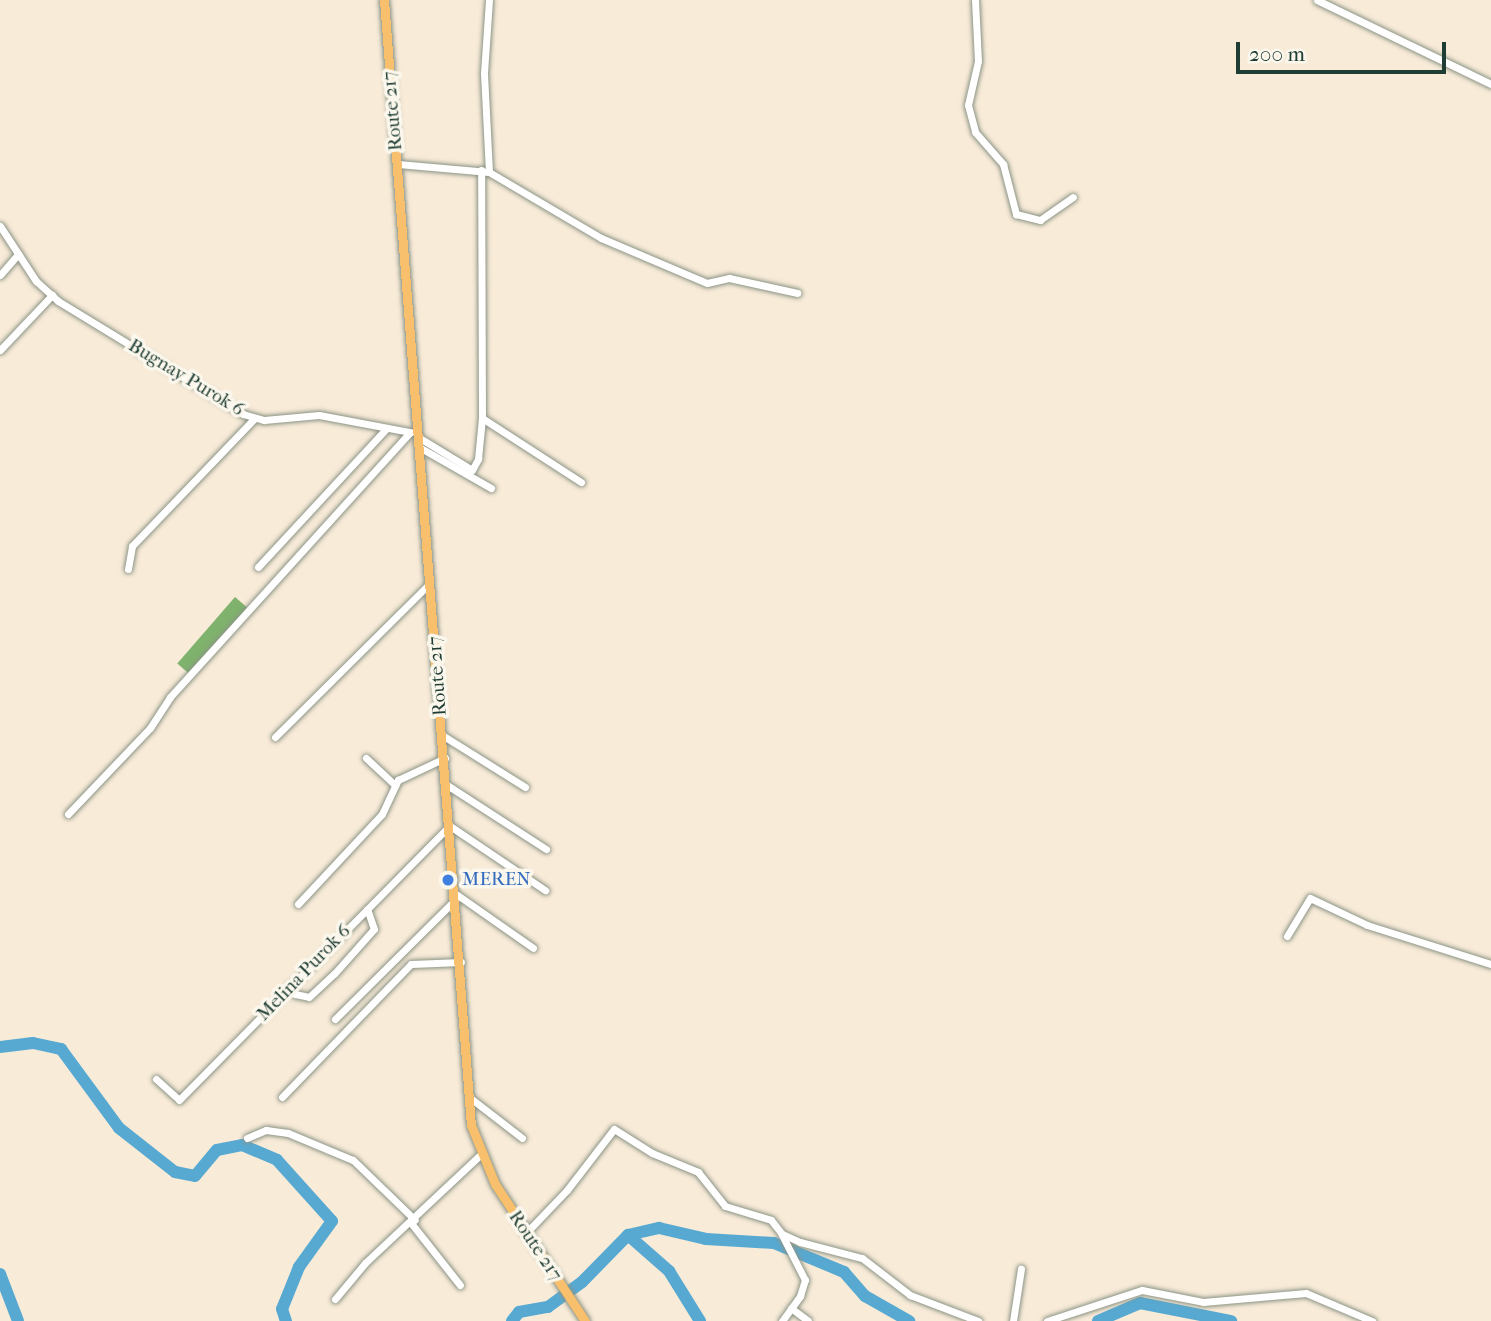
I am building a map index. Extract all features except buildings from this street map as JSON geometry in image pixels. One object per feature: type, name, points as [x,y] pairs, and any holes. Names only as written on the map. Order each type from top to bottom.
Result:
[{"type":"main road","name":"Route 217","points":[[384,0],[416,437],[456,897],[469,1097],[480,1155],[525,1234],[585,1321]]},
{"type":"street","points":[[416,437],[472,470],[479,454],[482,418],[484,74],[489,0]]},
{"type":"street","points":[[975,0],[979,48],[968,106],[975,132],[1003,164],[1016,214],[1040,220],[1073,197]]},
{"type":"street","points":[[1317,0],[1491,84]]},
{"type":"street","points":[[398,164],[485,171],[601,237],[707,283],[729,278],[797,293]]},
{"type":"street","name":"Bugnay Purok 6","points":[[0,226],[18,254],[52,295],[254,418],[319,415],[416,437]]},
{"type":"street","points":[[0,275],[18,254]]},
{"type":"street","points":[[0,350],[52,295]]},
{"type":"street","points":[[128,569],[132,546],[254,418]]},
{"type":"street","points":[[482,418],[581,482]]},
{"type":"street","points":[[258,567],[385,430]]},
{"type":"street","points":[[416,437],[491,488]]},
{"type":"street","points":[[68,814],[150,728],[170,697],[416,437]]},
{"type":"street","points":[[275,737],[430,582]]},
{"type":"street","points":[[442,735],[525,787]]},
{"type":"street","points":[[366,758],[395,785]]},
{"type":"street","points":[[298,904],[382,814],[395,785],[407,774],[445,758]]},
{"type":"street","points":[[447,785],[546,849]]},
{"type":"street","points":[[450,825],[545,890]]},
{"type":"street","name":"Melina Purok 6","points":[[156,1079],[179,1100],[450,825]]},
{"type":"street","points":[[335,1019],[456,897],[533,948]]},
{"type":"street","points":[[1287,936],[1310,898],[1379,929],[1491,964]]},
{"type":"street","points":[[289,986],[295,994],[309,997],[334,974],[374,929],[367,909]]},
{"type":"street","points":[[282,1097],[411,964],[461,962]]},
{"type":"street","points":[[469,1097],[522,1138]]},
{"type":"street","points":[[247,1138],[266,1129],[307,1138],[353,1160],[413,1222],[460,1284]]},
{"type":"street","points":[[525,1234],[568,1190],[614,1129],[652,1153],[698,1172],[719,1203],[771,1220],[782,1234],[805,1280],[782,1321]]},
{"type":"street","points":[[335,1299],[365,1263],[413,1222],[480,1155]]},
{"type":"street","points":[[782,1234],[862,1258],[910,1295],[978,1321]]},
{"type":"street","points":[[1013,1321],[1021,1269]]},
{"type":"street","points":[[1047,1321],[1142,1290],[1203,1302],[1306,1293],[1372,1321]]},
{"type":"street","points":[[791,1308],[808,1321]]},
{"type":"green space","points":[[235,597],[250,610],[192,677],[177,663]]},
{"type":"waterway","points":[[0,1047],[33,1043],[61,1049],[119,1128],[175,1172],[195,1176],[217,1150],[242,1145],[277,1160],[332,1221],[299,1267],[282,1309],[286,1321]]},
{"type":"waterway","points":[[512,1321],[519,1312],[548,1307],[582,1282],[628,1235],[659,1228],[706,1239],[774,1243],[844,1272],[865,1296],[909,1321]]},
{"type":"waterway","points":[[628,1235],[669,1271],[700,1321]]},
{"type":"waterway","points":[[0,1274],[18,1321]]},
{"type":"waterway","points":[[1098,1321],[1140,1303],[1231,1321]]},
{"type":"place","name":"MEREN","points":[[448,880]]}]
